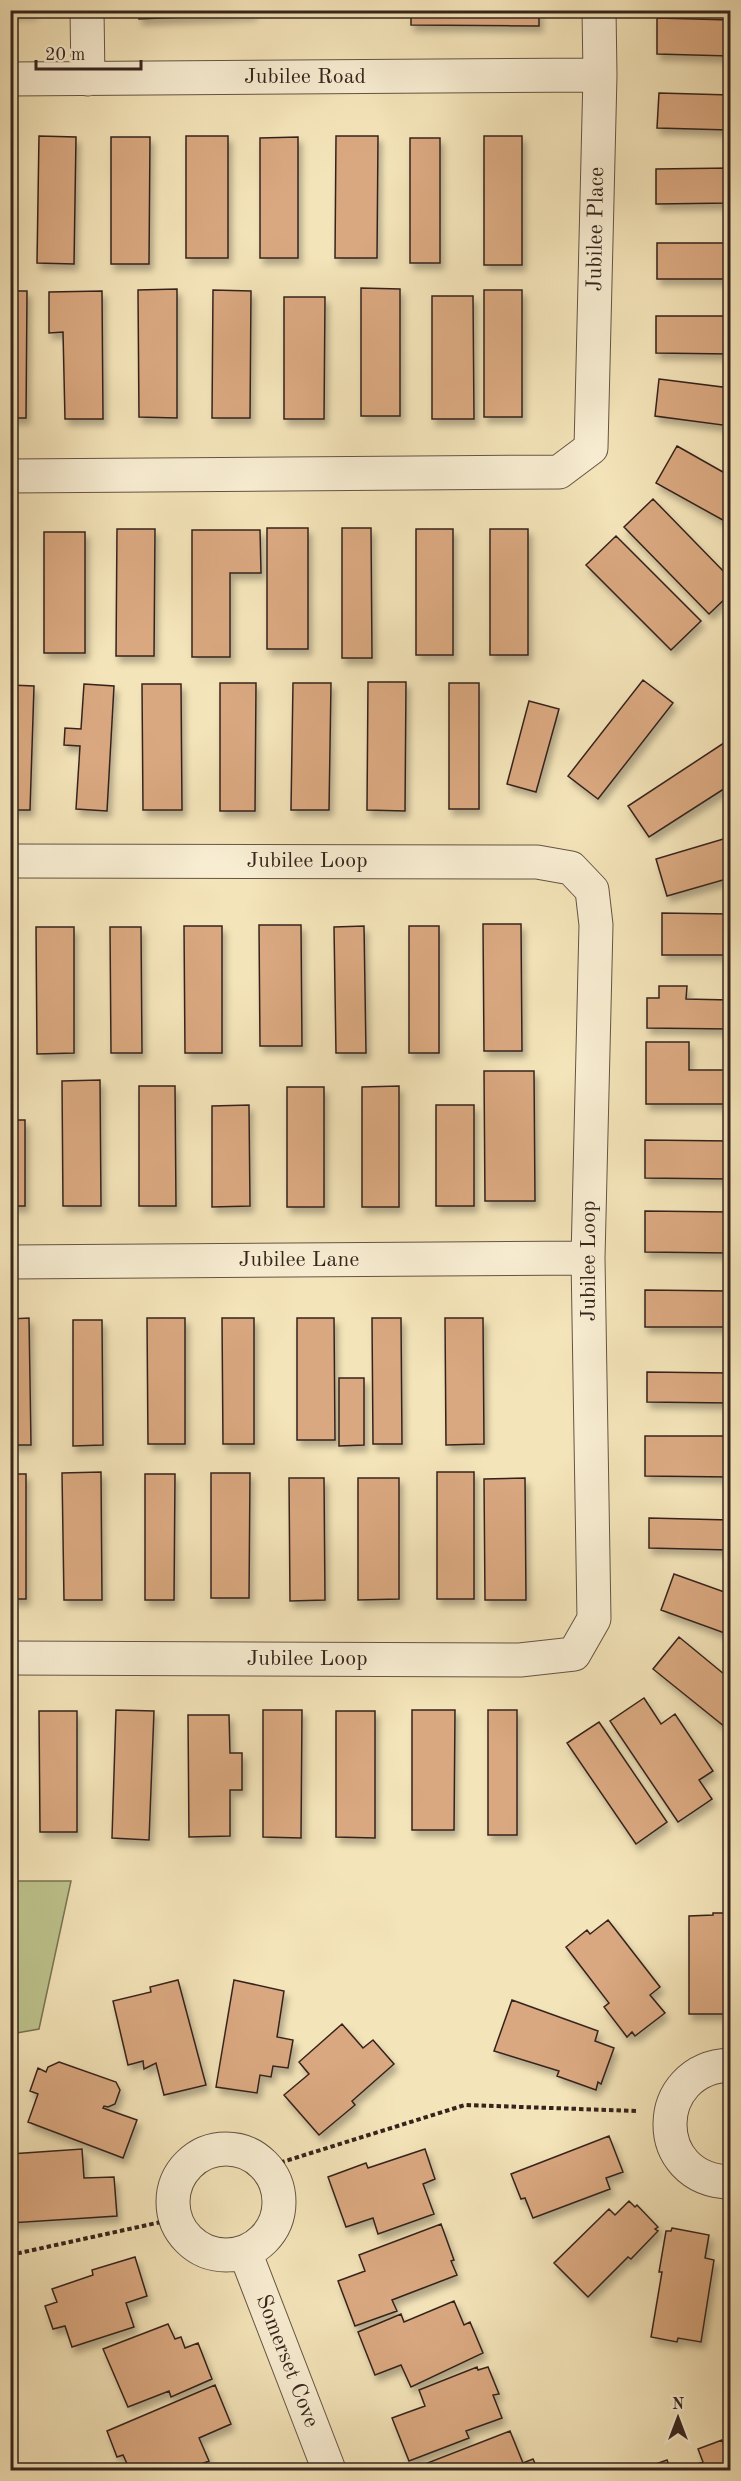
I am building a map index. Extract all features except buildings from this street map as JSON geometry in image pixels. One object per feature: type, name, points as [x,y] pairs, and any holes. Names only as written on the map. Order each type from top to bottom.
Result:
[{"type":"street","points":[[87,10],[88,79]]},
{"type":"street","name":"Jubilee Place","points":[[10,476],[559,472],[591,448],[600,75],[599,10]]},
{"type":"street","name":"Jubilee Road","points":[[10,79],[600,75]]},
{"type":"street","name":"Jubilee Loop","points":[[10,861],[537,861],[571,868],[592,890],[596,925],[588,1258],[594,1619],[574,1654],[520,1660],[10,1658]]},
{"type":"street","name":"Jubilee Lane","points":[[10,1262],[588,1258]]},
{"type":"street","points":[[730,2065],[709,2068],[691,2078],[678,2094],[670,2112],[670,2131],[675,2149],[685,2165],[700,2176],[718,2182],[730,2182]]},
{"type":"street","points":[[217,2150],[235,2150],[252,2156],[266,2167],[275,2182],[279,2198],[277,2215],[270,2231],[259,2243],[244,2252],[228,2255],[211,2253],[196,2246],[184,2234],[175,2220],[172,2201],[176,2184],[185,2168],[199,2156],[217,2150]]},
{"type":"street","name":"Somerset Cove","points":[[244,2252],[329,2470]]},
{"type":"path","points":[[266,2167],[465,2105],[670,2112]]},
{"type":"path","points":[[10,2255],[175,2220]]},
{"type":"green space","points":[[11,1881],[71,1881],[39,2029],[11,2034]]}]
